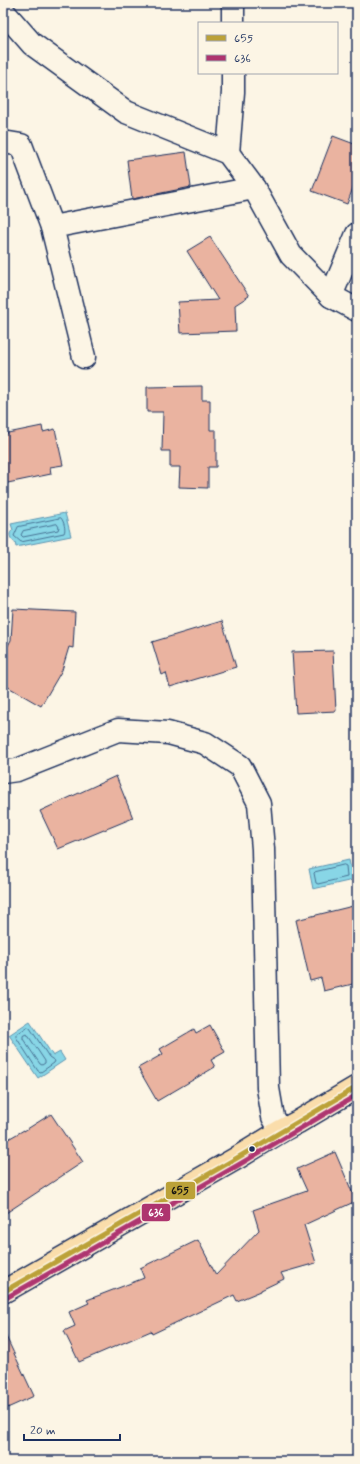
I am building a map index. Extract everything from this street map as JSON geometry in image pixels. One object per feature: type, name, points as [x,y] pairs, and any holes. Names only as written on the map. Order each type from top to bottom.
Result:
[{"type":"main road","points":[[3,1292],[230,1162],[357,1087]]},
{"type":"street","points":[[233,3],[233,22]]},
{"type":"street","points":[[3,11],[32,44],[126,112],[228,153],[254,188],[291,255],[331,296],[357,310]]},
{"type":"street","points":[[228,153],[233,74]]},
{"type":"street","points":[[3,142],[21,145],[52,227],[84,358]]},
{"type":"street","points":[[52,227],[254,188]]},
{"type":"street","points":[[331,296],[357,234]]},
{"type":"street","points":[[3,772],[17,770],[118,730],[168,733],[205,744],[240,766],[259,803],[263,849],[268,1088],[274,1117],[281,1131]]},
{"type":"water","points":[[65,513],[71,536],[16,547],[15,542],[10,537],[10,533],[13,530],[11,524]]},
{"type":"water","points":[[349,860],[353,880],[313,889],[309,869]]},
{"type":"water","points":[[30,1021],[53,1056],[60,1052],[65,1060],[38,1078],[9,1035]]},
{"type":"building","points":[[333,136],[357,145],[357,177],[347,204],[312,191]]},
{"type":"building","points":[[186,152],[191,187],[132,199],[127,160]]},
{"type":"building","points":[[210,237],[249,296],[235,305],[236,331],[180,333],[178,302],[218,300],[187,251]]},
{"type":"building","points":[[202,386],[202,400],[210,400],[210,430],[216,430],[216,467],[208,467],[208,488],[179,487],[180,467],[170,467],[170,451],[162,451],[163,412],[147,412],[147,387]]},
{"type":"building","points":[[42,426],[43,432],[55,429],[63,465],[50,467],[51,474],[3,484],[3,434]]},
{"type":"building","points":[[13,609],[75,612],[73,648],[69,647],[62,670],[41,706],[3,684],[3,655],[11,640]]},
{"type":"building","points":[[222,621],[236,667],[170,687],[166,673],[162,675],[152,642]]},
{"type":"building","points":[[333,651],[336,711],[296,713],[292,652]]},
{"type":"building","points":[[116,776],[133,818],[58,849],[40,811]]},
{"type":"building","points":[[353,906],[357,921],[357,983],[324,991],[321,978],[310,981],[296,920]]},
{"type":"building","points":[[210,1025],[225,1052],[211,1060],[215,1067],[157,1101],[138,1068],[163,1054],[160,1049],[194,1029],[196,1033]]},
{"type":"building","points":[[51,1114],[83,1162],[3,1215],[3,1142]]},
{"type":"building","points":[[335,1152],[356,1201],[304,1225],[316,1263],[281,1273],[284,1279],[261,1291],[237,1301],[234,1295],[152,1334],[151,1331],[79,1362],[64,1331],[75,1326],[69,1312],[89,1303],[87,1300],[144,1278],[140,1268],[198,1240],[216,1275],[259,1230],[253,1210],[307,1191],[297,1169]]},
{"type":"building","points":[[3,1330],[34,1396],[3,1410]]},
{"type":"transit line","name":"655","points":[[3,1292],[237,1158],[357,1087]]},
{"type":"transit line","name":"636","points":[[6,1298],[357,1095]]}]
